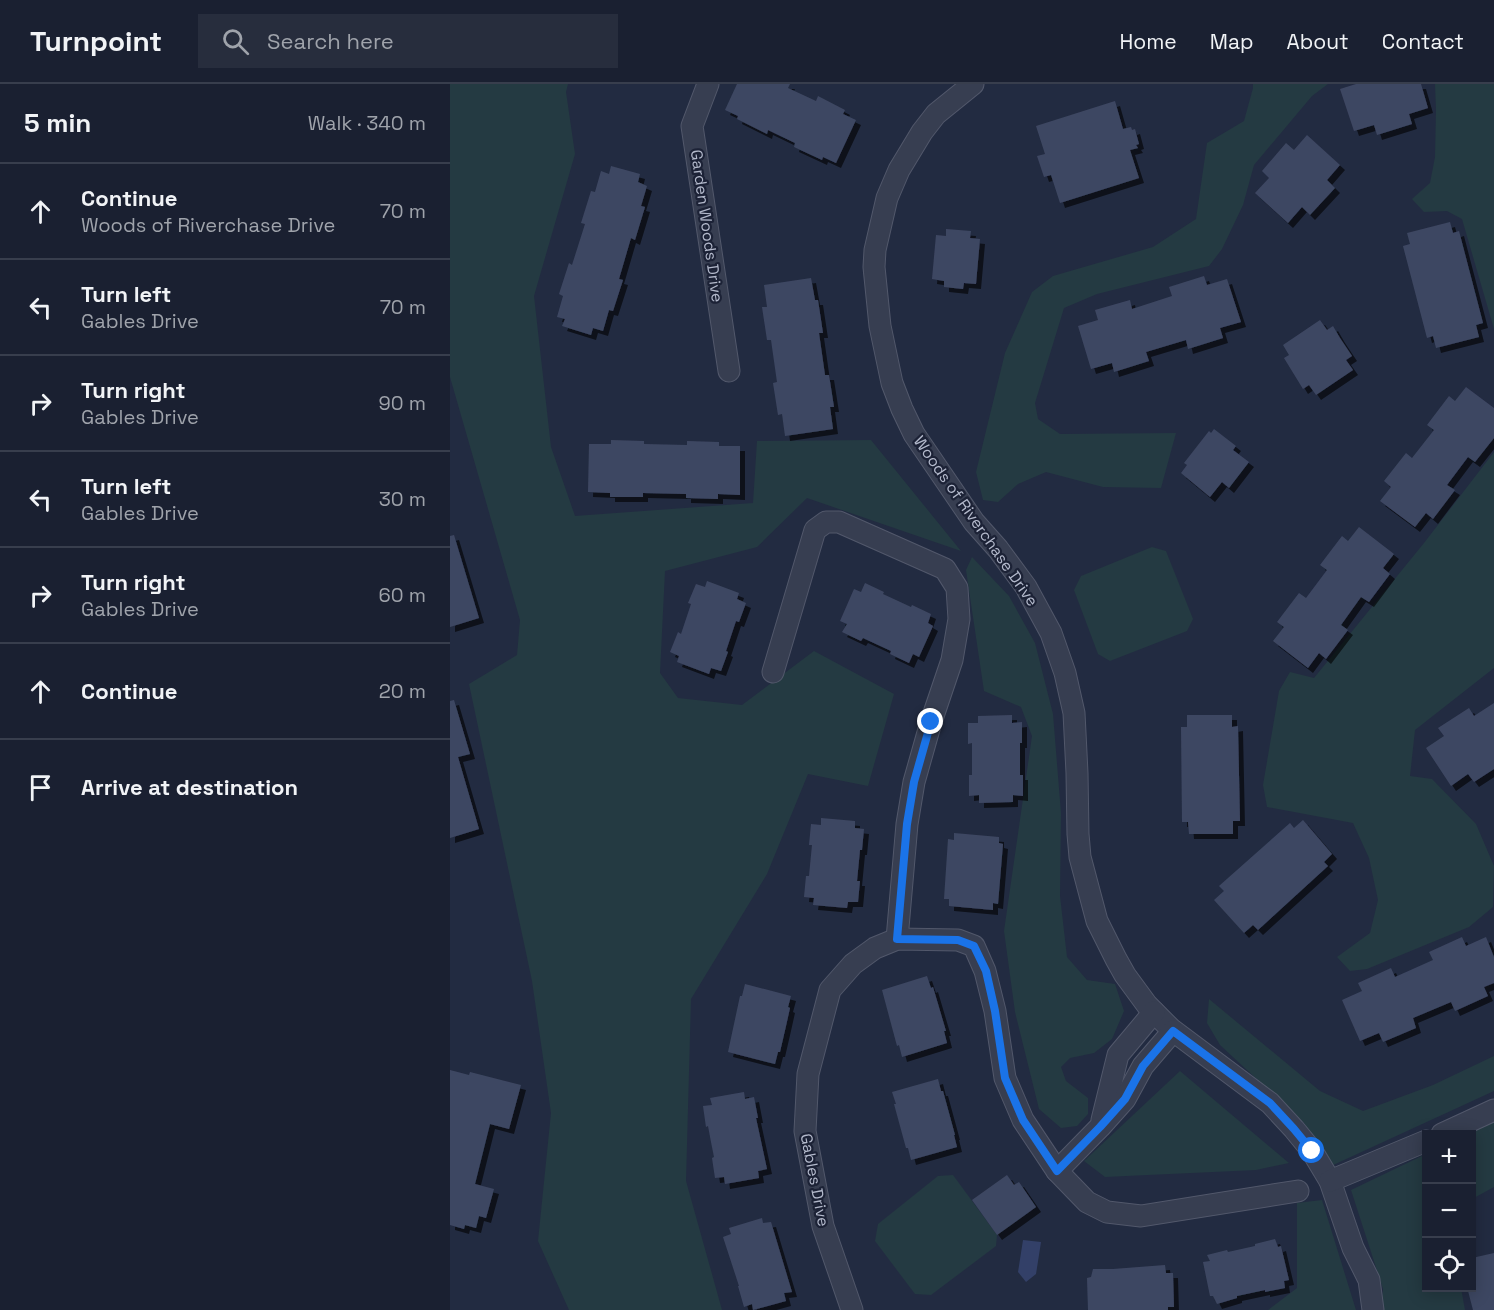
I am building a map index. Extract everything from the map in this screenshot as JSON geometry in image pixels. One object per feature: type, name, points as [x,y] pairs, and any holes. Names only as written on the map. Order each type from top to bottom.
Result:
[{"type":"street","name":"Garden Woods Drive","points":[[708,84],[692,126],[729,370]]},
{"type":"street","name":"Woods of Riverchase Drive","points":[[973,84],[936,114],[922,132],[899,170],[886,198],[874,267],[880,326],[892,383],[914,434],[974,522],[998,549],[1026,587],[1051,633],[1065,673],[1074,713],[1080,857],[1097,921],[1125,975],[1154,1012],[1173,1031],[1270,1103],[1312,1151],[1330,1181],[1353,1248],[1369,1280],[1373,1310]]},
{"type":"street","points":[[773,672],[815,530],[826,522],[839,522],[945,569],[957,588],[959,619],[952,660],[914,782],[907,824],[897,939]]},
{"type":"street","name":"Gables Drive","points":[[852,1310],[823,1226],[804,1131],[808,1074],[830,990],[853,964],[875,948],[897,939],[958,940],[974,946],[986,971],[995,1011],[1005,1078],[1023,1120],[1057,1171],[1087,1202],[1107,1212],[1142,1216],[1298,1191]]},
{"type":"street","points":[[1100,1127],[1118,1055],[1154,1012]]},
{"type":"street","points":[[1057,1171],[1125,1099],[1143,1066],[1173,1031]]},
{"type":"street","points":[[1451,1130],[1494,1110]]},
{"type":"street","points":[[1330,1181],[1422,1143]]},
{"type":"shaded area","points":[[450,84],[568,84],[566,92],[575,154],[534,296],[551,447],[575,516],[753,503],[757,441],[871,440],[961,551],[807,498],[757,547],[665,571],[660,673],[678,698],[742,705],[814,651],[894,694],[868,786],[808,774],[767,874],[691,999],[686,1181],[722,1310],[569,1310],[538,1241],[551,1113],[532,981],[469,684],[517,655],[520,620],[450,377]]},
{"type":"shaded area","points":[[1253,84],[1328,84],[1312,96],[1254,165],[1243,205],[1222,249],[1209,266],[1097,294],[1064,308],[1035,403],[1038,419],[1060,434],[1176,433],[1161,488],[1103,487],[1046,472],[1018,484],[998,502],[983,500],[976,472],[1005,353],[1032,292],[1053,276],[1153,247],[1196,219],[1207,143],[1244,121]]},
{"type":"shaded area","points":[[1435,84],[1494,84],[1494,329],[1462,219],[1447,211],[1424,212],[1412,199],[1430,183],[1435,157]]},
{"type":"shaded area","points":[[1494,452],[1494,668],[1415,730],[1410,776],[1432,779],[1476,824],[1494,866],[1493,907],[1469,927],[1367,969],[1350,971],[1337,957],[1370,933],[1378,900],[1369,858],[1353,823],[1267,807],[1263,785],[1279,691],[1290,672],[1314,678],[1424,543]]},
{"type":"shaded area","points":[[1152,547],[1166,551],[1193,619],[1187,631],[1110,661],[1098,654],[1074,590],[1081,576]]},
{"type":"shaded area","points":[[972,557],[1009,596],[1035,643],[1053,714],[1061,813],[1060,896],[1067,957],[1087,980],[1115,984],[1124,1011],[1112,1039],[1094,1053],[1070,1058],[1061,1067],[1066,1081],[1088,1098],[1088,1114],[1077,1126],[1061,1128],[1039,1109],[1015,1012],[1004,931],[1032,736],[1021,707],[984,691],[966,570]]},
{"type":"shaded area","points":[[1209,999],[1320,1091],[1363,1111],[1433,1085],[1494,1056],[1494,1091],[1331,1166],[1304,1123],[1220,1045],[1207,1023]]},
{"type":"shaded area","points":[[1180,1071],[1289,1163],[1256,1170],[1105,1177],[1084,1161]]},
{"type":"shaded area","points":[[1494,1121],[1494,1187],[1476,1197],[1476,1130]]},
{"type":"shaded area","points":[[1422,1156],[1422,1292],[1462,1292],[1465,1310],[1381,1310],[1383,1289],[1351,1190]]},
{"type":"shaded area","points":[[953,1175],[997,1235],[996,1246],[931,1295],[915,1294],[875,1241],[878,1224],[938,1176]]},
{"type":"shaded area","points":[[1322,1200],[1356,1310],[1268,1310],[1297,1288],[1297,1203]]},
{"type":"water","points":[[1023,1240],[1041,1242],[1036,1274],[1026,1282],[1018,1272]]},
{"type":"building","points":[[737,84],[790,84],[788,88],[816,101],[818,96],[845,110],[843,114],[856,120],[836,163],[823,157],[822,160],[794,147],[795,143],[768,130],[767,134],[737,119],[738,116],[725,110]]},
{"type":"building","points":[[1356,84],[1421,84],[1428,108],[1409,114],[1412,124],[1377,135],[1374,125],[1354,131],[1340,89]]},
{"type":"building","points":[[1115,101],[1123,129],[1131,127],[1132,130],[1135,129],[1139,144],[1136,145],[1138,148],[1130,150],[1139,178],[1060,203],[1051,175],[1044,177],[1037,156],[1045,154],[1036,126]]},
{"type":"building","points":[[1307,135],[1340,165],[1327,180],[1335,188],[1310,215],[1302,207],[1288,223],[1255,193],[1269,178],[1262,171],[1286,143],[1294,150]]},
{"type":"building","points":[[611,166],[640,174],[638,182],[647,186],[641,206],[645,207],[635,240],[631,238],[619,279],[623,280],[613,311],[609,310],[603,331],[593,328],[591,335],[562,326],[565,319],[557,317],[563,296],[559,294],[569,263],[572,265],[585,224],[581,223],[591,191],[595,192],[601,171],[609,174]]},
{"type":"building","points":[[1450,222],[1453,233],[1459,231],[1483,323],[1476,325],[1479,337],[1436,348],[1433,336],[1427,338],[1403,246],[1410,244],[1407,233]]},
{"type":"building","points":[[946,229],[971,231],[970,238],[980,239],[976,284],[964,283],[963,289],[944,287],[944,281],[932,279],[936,235],[946,236]]},
{"type":"building","points":[[1204,276],[1207,285],[1227,279],[1241,322],[1220,328],[1223,338],[1188,349],[1186,340],[1146,352],[1149,361],[1114,372],[1112,363],[1091,369],[1078,326],[1098,320],[1095,310],[1130,300],[1132,309],[1172,296],[1169,287]]},
{"type":"building","points":[[811,278],[815,300],[818,300],[823,333],[819,333],[825,375],[829,375],[834,407],[830,407],[833,429],[785,436],[782,414],[778,415],[773,383],[777,382],[771,340],[767,340],[762,307],[767,307],[764,285]]},
{"type":"building","points":[[1320,320],[1327,330],[1333,326],[1352,356],[1346,360],[1353,370],[1316,395],[1309,385],[1303,389],[1284,358],[1289,355],[1283,345]]},
{"type":"building","points":[[1466,387],[1494,408],[1494,438],[1475,462],[1468,457],[1447,485],[1455,490],[1433,519],[1426,513],[1415,527],[1380,501],[1391,487],[1384,481],[1406,453],[1412,458],[1434,430],[1427,425],[1449,396],[1455,401]]},
{"type":"building","points":[[1214,429],[1236,446],[1233,450],[1249,462],[1229,488],[1222,482],[1210,497],[1181,473],[1187,465],[1184,463],[1209,431],[1211,433]]},
{"type":"building","points":[[611,440],[644,441],[644,444],[687,445],[687,441],[719,442],[719,446],[740,446],[740,495],[718,494],[718,499],[686,498],[686,494],[643,493],[643,497],[610,497],[610,493],[588,492],[589,444],[611,444]]},
{"type":"building","points":[[1359,527],[1394,554],[1383,568],[1390,574],[1369,602],[1361,597],[1341,625],[1348,630],[1326,659],[1319,653],[1308,668],[1273,641],[1284,627],[1277,622],[1299,593],[1306,598],[1327,570],[1320,565],[1342,536],[1348,541]]},
{"type":"building","points":[[454,535],[479,618],[450,627],[450,536]]},
{"type":"building","points":[[707,581],[739,593],[737,599],[746,603],[739,622],[736,621],[721,671],[711,668],[709,674],[677,662],[679,656],[670,652],[678,632],[681,634],[691,604],[688,603],[696,584],[705,587]]},
{"type":"building","points":[[865,583],[884,592],[883,594],[931,614],[928,623],[933,626],[919,657],[913,654],[909,663],[890,654],[891,651],[863,638],[861,641],[842,632],[847,624],[840,621],[854,589],[861,592]]},
{"type":"building","points":[[454,700],[470,754],[458,757],[479,829],[450,838],[450,701]]},
{"type":"building","points":[[1494,703],[1494,769],[1474,782],[1468,774],[1451,786],[1426,748],[1444,736],[1438,728],[1469,708],[1474,716]]},
{"type":"building","points":[[1012,715],[1012,723],[1022,722],[1020,775],[1023,775],[1023,796],[1013,795],[1013,802],[979,803],[979,795],[969,796],[969,775],[972,775],[972,743],[968,744],[968,723],[978,723],[978,716]]},
{"type":"building","points":[[1187,715],[1232,715],[1232,727],[1238,726],[1240,821],[1233,821],[1233,834],[1189,834],[1188,822],[1182,822],[1181,727],[1187,727]]},
{"type":"building","points":[[821,818],[855,821],[855,828],[864,829],[857,881],[860,881],[858,902],[848,902],[847,908],[813,905],[814,898],[804,897],[812,845],[809,845],[811,824],[821,825]]},
{"type":"building","points":[[1303,820],[1332,854],[1324,862],[1328,866],[1258,930],[1253,925],[1244,933],[1214,900],[1224,891],[1219,886],[1290,823],[1294,828]]},
{"type":"building","points":[[954,833],[999,837],[999,843],[1003,844],[998,904],[993,903],[993,910],[949,906],[949,899],[944,899],[948,839],[954,840]]},
{"type":"building","points":[[1462,937],[1466,946],[1486,937],[1494,957],[1494,983],[1484,987],[1488,996],[1455,1011],[1451,1002],[1413,1018],[1416,1028],[1383,1042],[1379,1033],[1360,1041],[1342,1000],[1362,991],[1358,983],[1391,968],[1395,977],[1433,960],[1429,952]]},
{"type":"building","points":[[927,976],[931,988],[933,987],[946,1031],[944,1031],[947,1043],[902,1057],[882,990]]},
{"type":"building","points":[[745,984],[791,996],[780,1052],[778,1052],[775,1064],[728,1052],[740,996],[742,996]]},
{"type":"building","points":[[450,1070],[469,1075],[470,1072],[521,1085],[509,1129],[490,1124],[475,1184],[494,1189],[486,1218],[479,1216],[476,1228],[465,1225],[464,1229],[450,1225]]},
{"type":"building","points":[[938,1079],[957,1147],[911,1160],[892,1092]]},
{"type":"building","points":[[744,1092],[745,1099],[754,1097],[767,1169],[758,1171],[759,1178],[725,1184],[724,1177],[715,1178],[712,1158],[714,1157],[703,1106],[712,1105],[710,1098]]},
{"type":"building","points":[[1007,1175],[1014,1185],[1019,1182],[1036,1207],[997,1235],[972,1200]]},
{"type":"building","points":[[762,1218],[763,1223],[771,1222],[792,1292],[784,1293],[786,1301],[753,1310],[752,1304],[744,1307],[723,1237],[731,1234],[729,1228]]},
{"type":"building","points":[[1275,1239],[1278,1247],[1281,1246],[1289,1280],[1284,1281],[1285,1288],[1237,1296],[1237,1298],[1217,1304],[1213,1296],[1210,1296],[1203,1262],[1210,1261],[1207,1255],[1255,1246],[1255,1244]]},
{"type":"building","points":[[1494,1253],[1494,1310],[1473,1310],[1468,1292],[1476,1292],[1476,1257]]},
{"type":"building","points":[[1165,1265],[1166,1273],[1173,1273],[1174,1307],[1168,1307],[1168,1310],[1088,1310],[1087,1278],[1091,1277],[1093,1269]]},
{"type":"route","points":[[931,722],[914,782],[907,824],[897,939],[958,940],[974,946],[986,971],[995,1011],[1005,1078],[1023,1120],[1057,1171],[1125,1099],[1143,1066],[1173,1031],[1270,1103],[1312,1151]]}]
